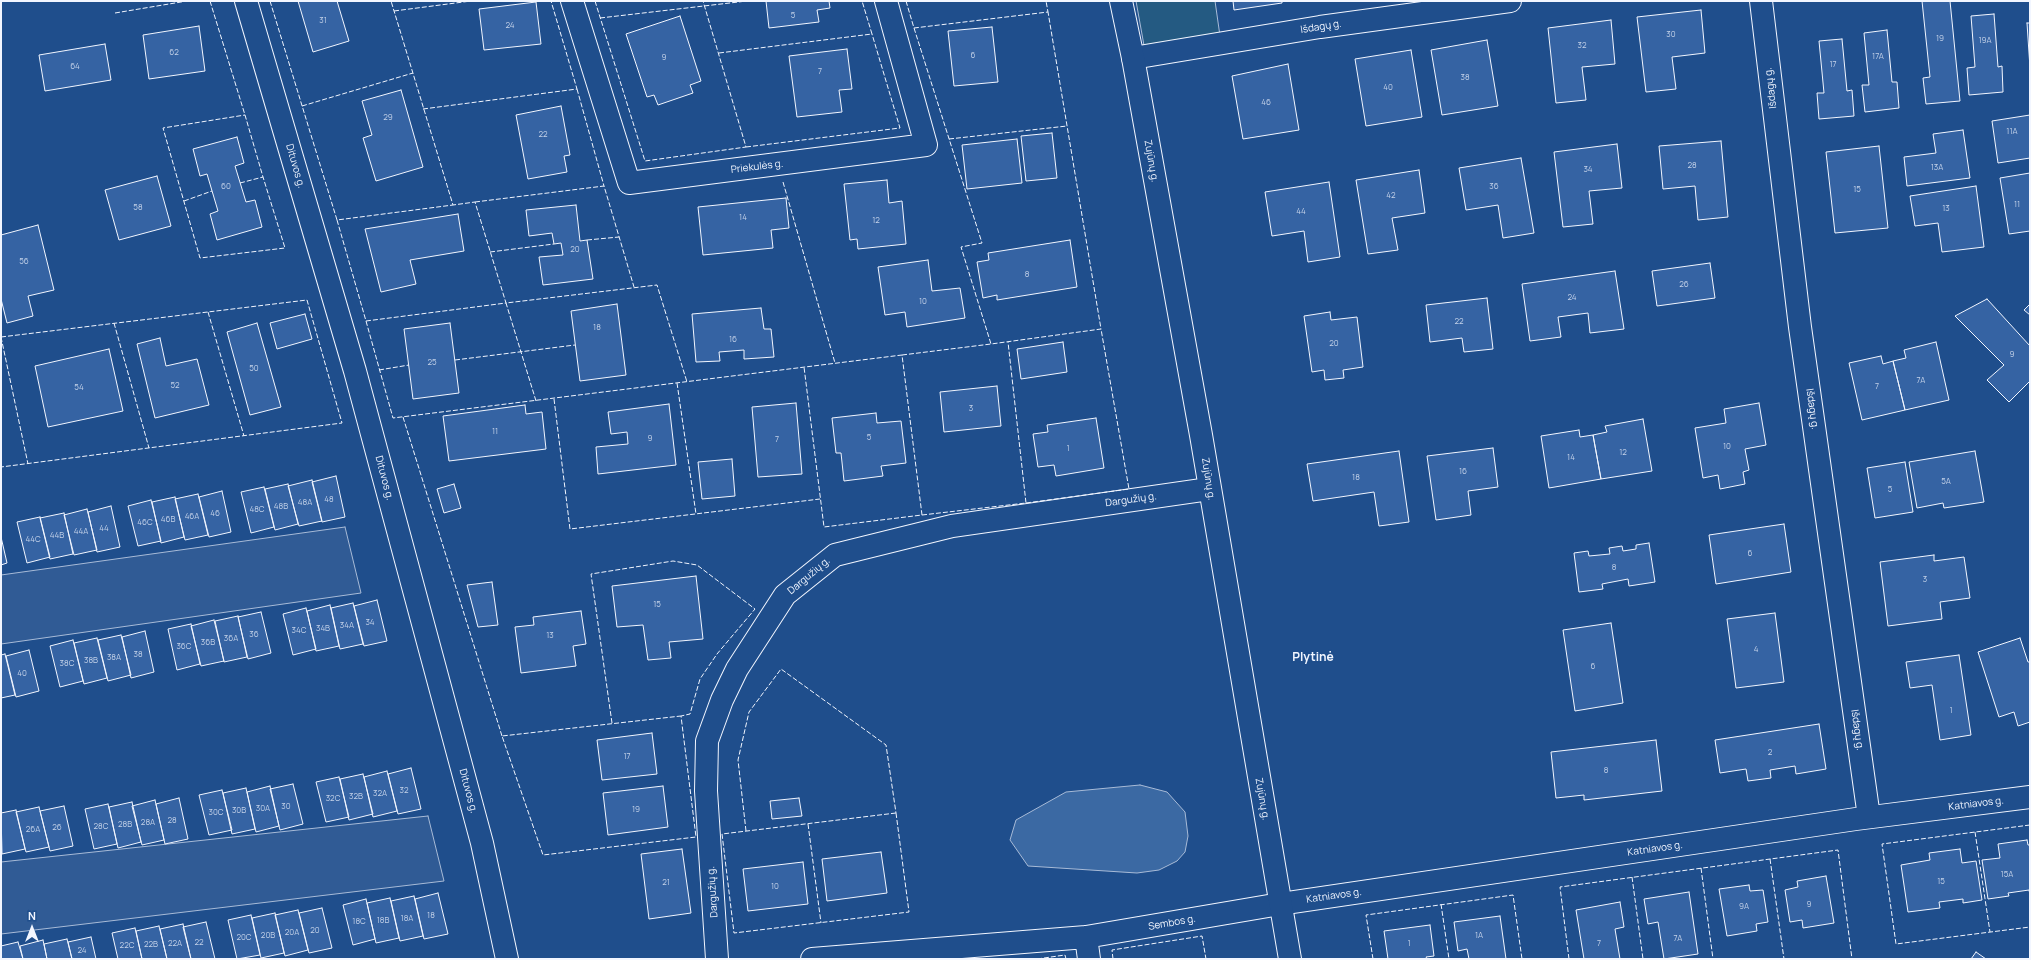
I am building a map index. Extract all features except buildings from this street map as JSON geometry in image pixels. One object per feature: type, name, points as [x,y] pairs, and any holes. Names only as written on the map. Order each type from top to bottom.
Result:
[{"type":"street","name":"Dituvos g.","points":[[246,1],[355,371],[482,843],[506,959]]},
{"type":"street","name":"Priekulės g.","points":[[572,1],[629,183],[926,145],[886,1]]},
{"type":"street","name":"Zujūnų g.","points":[[1121,1],[1133,58],[1209,488],[1290,959]]},
{"type":"street","name":"Išdagų g.","points":[[1133,58],[1320,27],[1510,1]]},
{"type":"street","name":"Išdagų g.","points":[[1761,1],[1800,327],[1869,817]]},
{"type":"street","name":"Dargužių g.","points":[[717,959],[706,791],[707,741],[722,700],[737,668],[785,595],[835,555],[849,551],[952,526],[1209,488]]},
{"type":"street","name":"Katniavos g.","points":[[1280,904],[1869,817],[2030,797]]},
{"type":"street","name":"Sembos g.","points":[[812,959],[1086,937],[1280,904]]},
{"type":"street","points":[[1086,937],[1089,959]]},
{"type":"shaded area","points":[[1136,1],[1215,1],[1220,36],[1145,51]]},
{"type":"shaded area","points":[[345,527],[361,593],[1,644],[1,575]]},
{"type":"shaded area","points":[[1140,785],[1167,792],[1185,812],[1188,836],[1185,852],[1177,861],[1159,870],[1137,873],[1028,866],[1010,840],[1016,820],[1066,792]]},
{"type":"shaded area","points":[[428,816],[444,881],[1,934],[1,862]]},
{"type":"fence","points":[[115,13],[187,1]]},
{"type":"fence","points":[[210,1],[245,115],[263,177],[285,248],[200,258],[163,128],[245,115]]},
{"type":"fence","points":[[270,1],[337,220],[453,205],[391,1]]},
{"type":"fence","points":[[394,11],[471,1]]},
{"type":"fence","points":[[423,109],[577,89],[551,1]]},
{"type":"fence","points":[[595,1],[645,161],[746,147],[703,1]]},
{"type":"fence","points":[[600,18],[747,1]]},
{"type":"fence","points":[[719,53],[872,34],[862,1]]},
{"type":"fence","points":[[906,1],[914,28],[1048,12],[1046,1]]},
{"type":"fence","points":[[914,28],[982,243],[961,247],[991,344],[1101,329],[1048,12]]},
{"type":"fence","points":[[746,147],[900,128],[872,34]]},
{"type":"fence","points":[[302,106],[413,73]]},
{"type":"fence","points":[[577,89],[604,186]]},
{"type":"fence","points":[[949,139],[1067,126]]},
{"type":"fence","points":[[240,183],[263,177]]},
{"type":"fence","points":[[783,182],[835,363]]},
{"type":"fence","points":[[475,202],[604,186],[634,287]]},
{"type":"fence","points":[[184,201],[212,191]]},
{"type":"fence","points":[[337,220],[366,321],[506,303],[475,202],[453,205]]},
{"type":"fence","points":[[587,240],[619,237]]},
{"type":"fence","points":[[490,252],[554,244]]},
{"type":"fence","points":[[536,401],[506,303],[657,285],[687,382]]},
{"type":"fence","points":[[1,337],[307,300],[342,423],[1,467]]},
{"type":"fence","points":[[208,312],[244,436]]},
{"type":"fence","points":[[366,321],[393,418],[902,355],[922,515],[824,527],[804,367]]},
{"type":"fence","points":[[114,323],[149,448]]},
{"type":"fence","points":[[1026,503],[1129,489],[1101,329]]},
{"type":"fence","points":[[1,337],[28,464]]},
{"type":"fence","points":[[922,515],[1026,503],[1008,342]]},
{"type":"fence","points":[[902,355],[991,344]]},
{"type":"fence","points":[[455,360],[575,345]]},
{"type":"fence","points":[[379,370],[409,365]]},
{"type":"fence","points":[[677,383],[696,514]]},
{"type":"fence","points":[[554,399],[570,529],[820,499]]},
{"type":"fence","points":[[403,417],[502,736]]},
{"type":"fence","points":[[612,723],[591,574],[673,561],[697,565],[755,609],[717,654],[700,679],[690,714],[681,716],[696,837],[543,855],[502,736],[681,716]]},
{"type":"fence","points":[[746,831],[738,760],[749,712],[781,669],[886,745],[896,813]]},
{"type":"fence","points":[[896,813],[909,912],[734,933],[722,834],[896,813]]},
{"type":"fence","points":[[808,824],[821,923]]},
{"type":"fence","points":[[2030,825],[1882,844],[1896,944],[2030,927]]},
{"type":"fence","points":[[1975,832],[1990,932]]},
{"type":"fence","points":[[1569,959],[1560,887],[1838,850],[1852,959]]},
{"type":"fence","points":[[1770,859],[1784,959]]},
{"type":"fence","points":[[1701,868],[1713,959]]},
{"type":"fence","points":[[1632,877],[1643,959]]},
{"type":"fence","points":[[1373,959],[1366,915],[1513,895],[1522,959]]},
{"type":"fence","points":[[1441,904],[1449,959]]},
{"type":"fence","points":[[1113,959],[1112,950],[1202,936],[1206,959]]},
{"type":"fence","points":[[1037,959],[1065,955],[1066,959]]},
{"type":"district","name":"Plytinė","points":[[1313,658]]}]
